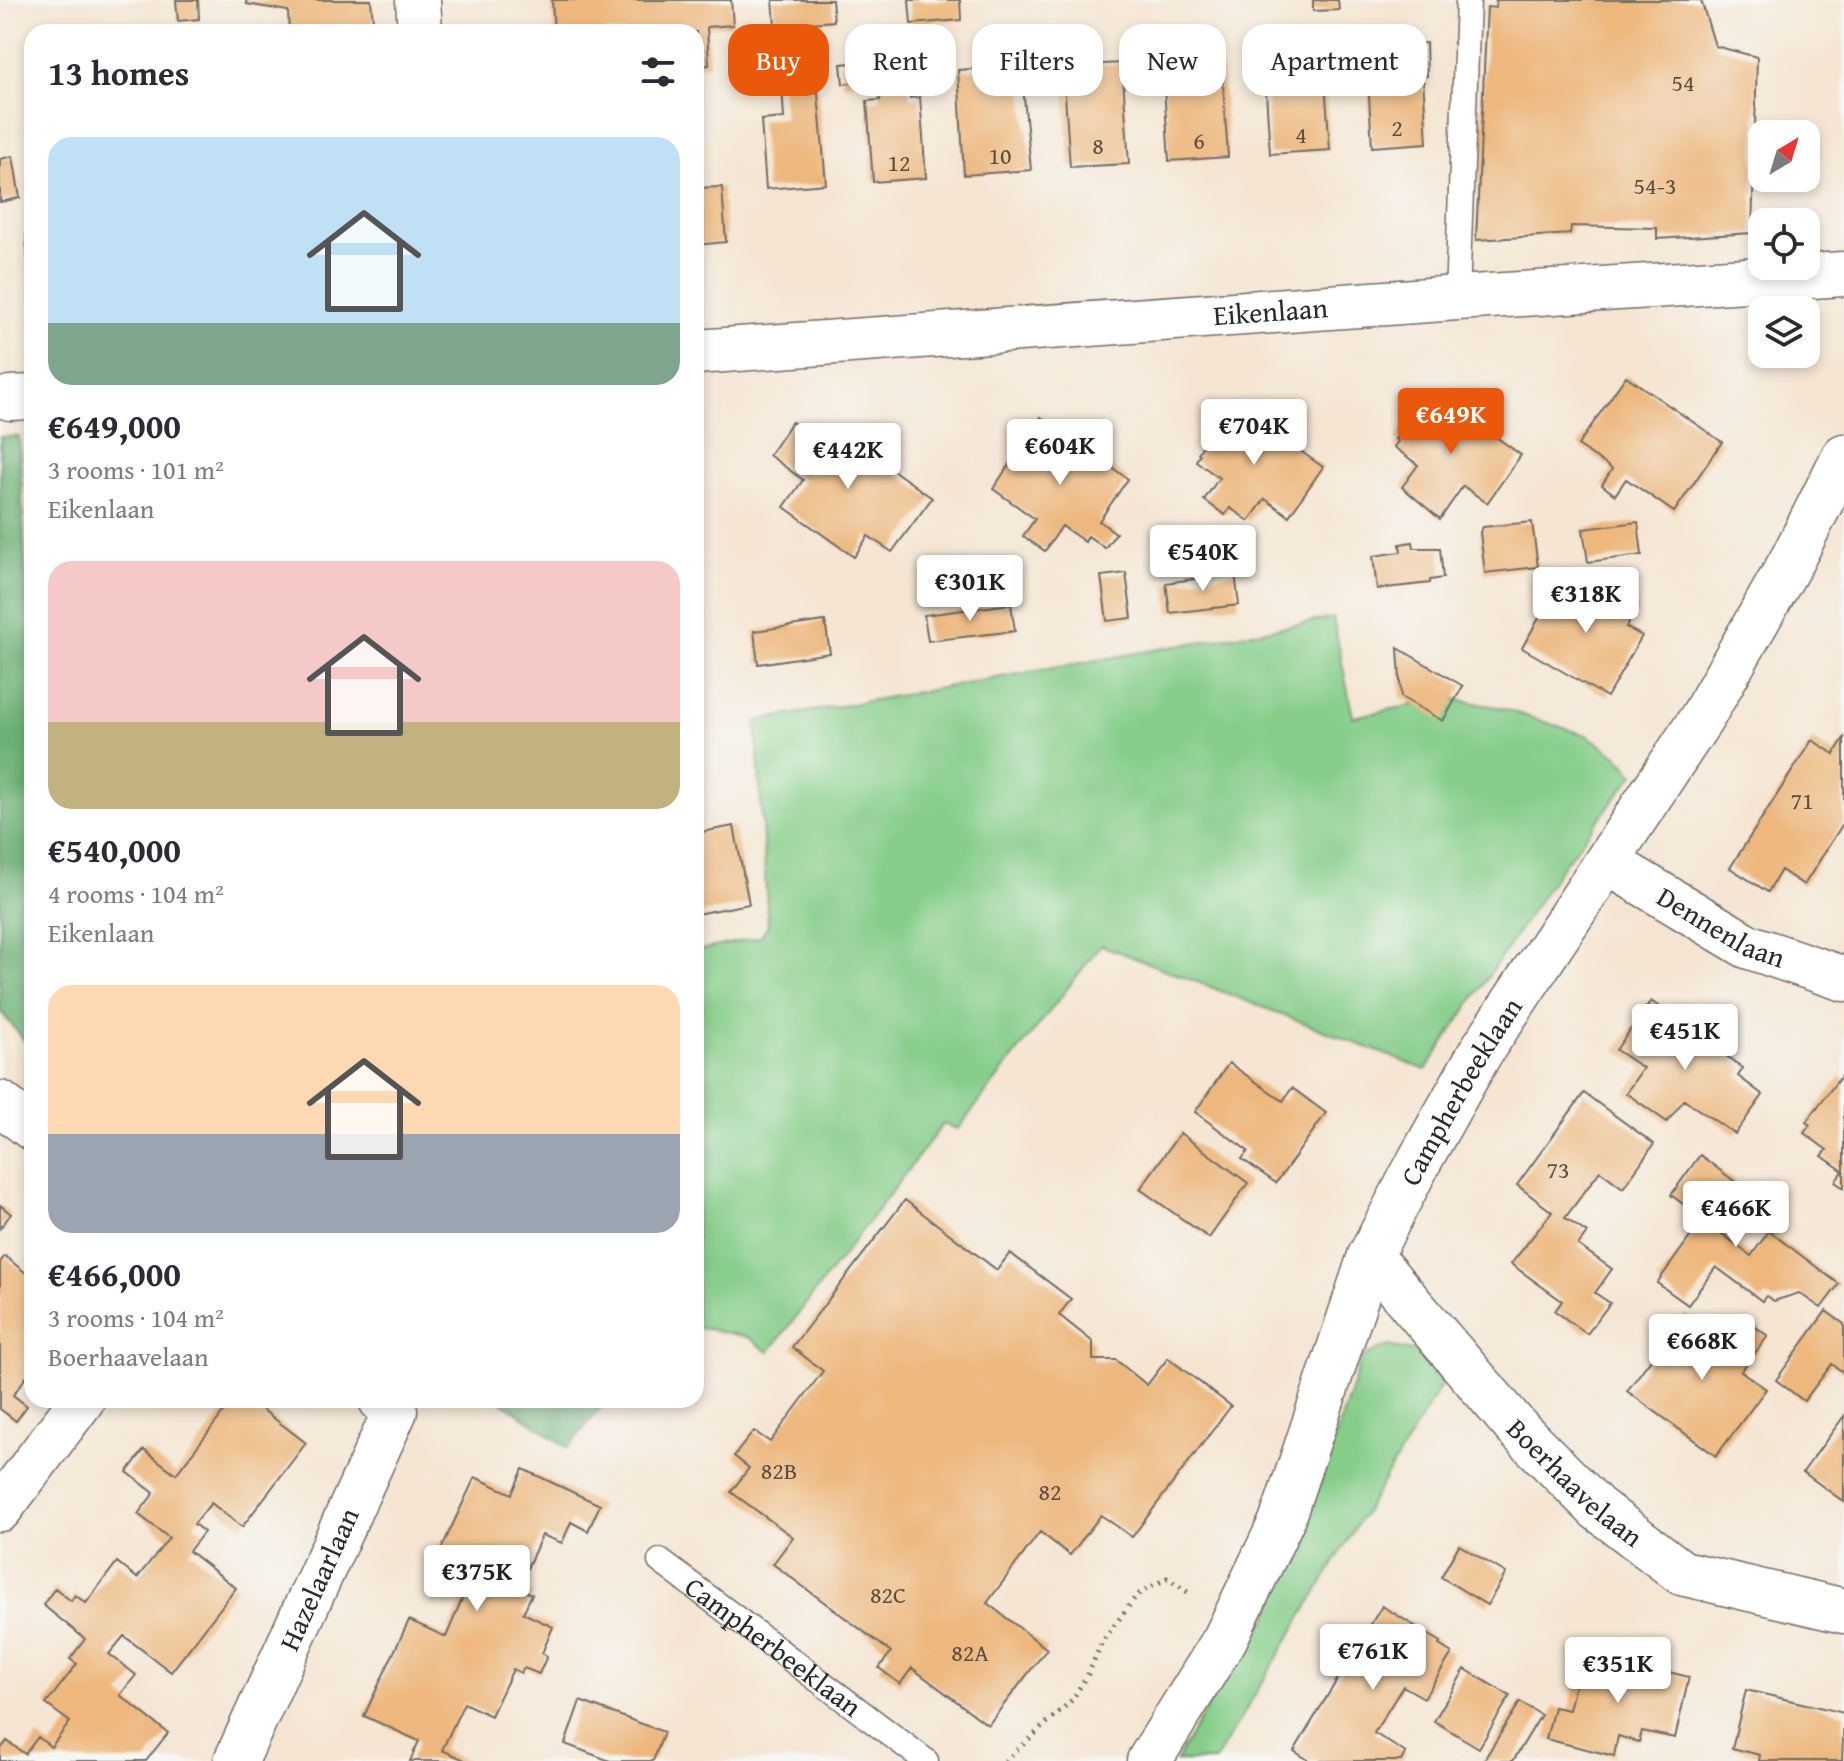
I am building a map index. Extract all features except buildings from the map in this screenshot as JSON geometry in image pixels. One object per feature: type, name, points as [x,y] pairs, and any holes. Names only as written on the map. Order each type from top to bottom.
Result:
[{"type":"street","points":[[418,0],[420,24]]},
{"type":"street","name":"Eikenlaan","points":[[704,351],[1844,274]]},
{"type":"street","name":"Campherbeeklaan","points":[[1149,1761],[1233,1622],[1282,1520],[1370,1256],[1480,1053],[1703,716],[1793,558],[1844,456]]},
{"type":"street","name":"Dennenlaan","points":[[1607,862],[1747,946],[1844,979]]},
{"type":"street","points":[[0,1103],[24,1122]]},
{"type":"street","name":"Boerhaavelaan","points":[[1370,1256],[1516,1427],[1597,1508],[1682,1573],[1844,1611]]},
{"type":"street","points":[[0,1509],[76,1408]]},
{"type":"street","name":"Hazelaarlaan","points":[[236,1761],[395,1411],[391,1408]]},
{"type":"lane","points":[[1457,298],[1468,0]]},
{"type":"lane","name":"Campherbeeklaan","points":[[660,1561],[926,1761]]},
{"type":"path","points":[[1005,1761],[1072,1700],[1102,1642],[1137,1595],[1167,1578],[1233,1622]]},
{"type":"green space","points":[[19,436],[24,541],[24,1040],[0,1011],[0,437]]},
{"type":"green space","points":[[1333,618],[1353,717],[1448,698],[1497,707],[1586,735],[1618,756],[1634,774],[1557,873],[1426,1070],[1101,945],[958,1129],[943,1124],[769,1352],[748,1337],[704,1329],[704,949],[760,937],[768,925],[756,721]]},
{"type":"green space","points":[[1388,1346],[1423,1353],[1443,1382],[1215,1761],[1176,1761],[1209,1704],[1269,1615],[1295,1556],[1362,1358]]},
{"type":"green space","points":[[510,1408],[600,1408],[568,1448]]}]
